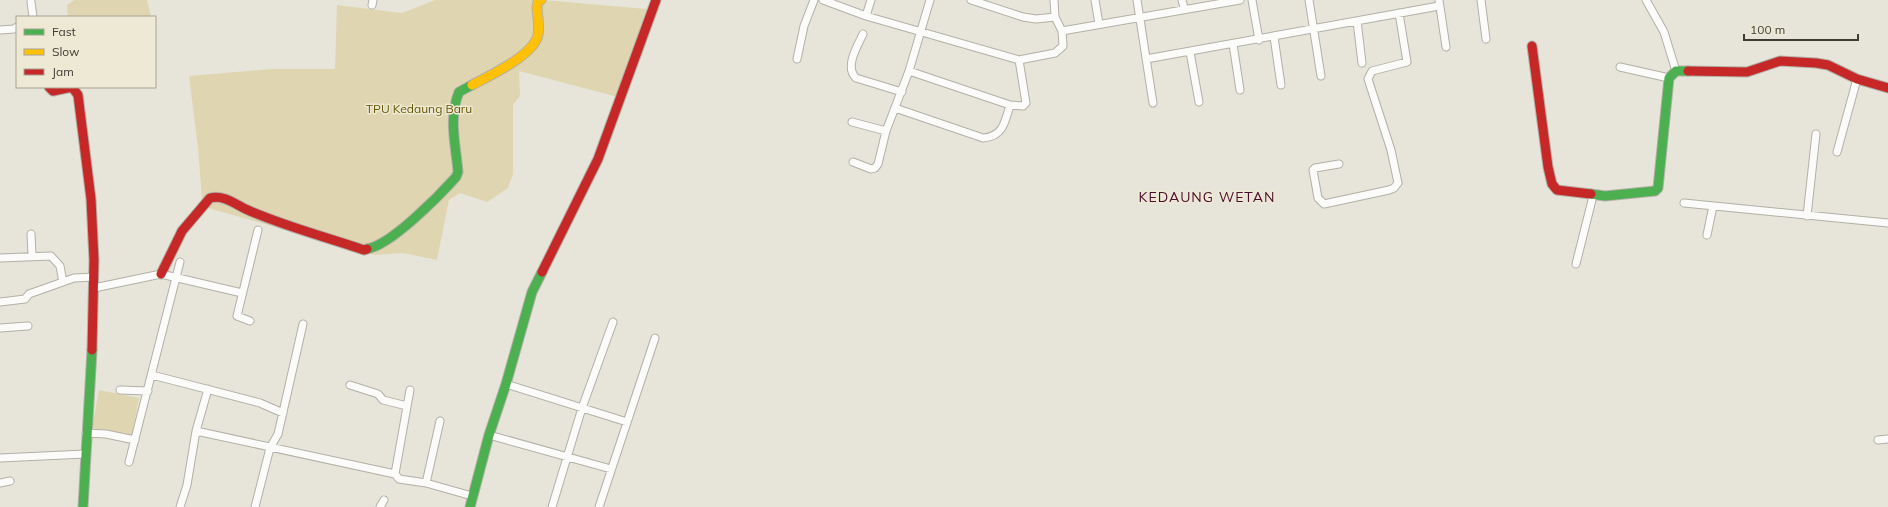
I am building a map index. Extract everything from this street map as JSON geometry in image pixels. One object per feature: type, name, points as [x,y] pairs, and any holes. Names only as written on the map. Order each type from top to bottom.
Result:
[{"type":"street","points":[[161,274],[182,231],[210,198],[221,197],[244,209],[364,250],[377,246],[432,204],[456,177],[458,172],[452,115],[454,102],[459,92],[528,51],[537,38],[538,18],[536,7],[538,2],[541,0]]},
{"type":"street","points":[[470,507],[489,435],[506,384],[533,289],[598,159],[656,0]]},
{"type":"street","points":[[797,59],[804,26],[814,0]]},
{"type":"street","points":[[823,0],[866,16],[1019,60],[1055,54],[1063,46],[1062,31],[1055,17],[1054,0]]},
{"type":"street","points":[[866,16],[871,0]]},
{"type":"street","points":[[853,162],[871,169],[875,168],[886,131],[909,71],[930,0]]},
{"type":"street","points":[[970,0],[1022,17],[1036,19],[1055,17]]},
{"type":"street","points":[[1094,0],[1099,24]]},
{"type":"street","points":[[1137,0],[1153,104]]},
{"type":"street","points":[[1182,0],[1184,8]]},
{"type":"street","points":[[1062,31],[1184,8],[1240,0]]},
{"type":"street","points":[[1252,0],[1259,40]]},
{"type":"street","points":[[1309,0],[1321,76]]},
{"type":"street","points":[[1481,0],[1486,39]]},
{"type":"street","points":[[1646,0],[1664,32],[1676,71]]},
{"type":"street","points":[[31,2],[33,16]]},
{"type":"street","points":[[1146,59],[1259,40],[1314,28],[1399,13],[1439,3],[1446,47]]},
{"type":"street","points":[[1339,164],[1315,168],[1313,170],[1318,198],[1324,204],[1389,190],[1394,188],[1398,183],[1391,150],[1368,79],[1372,71],[1407,62],[1399,13]]},
{"type":"street","points":[[1357,21],[1362,63]]},
{"type":"street","points":[[0,30],[14,29],[16,27]]},
{"type":"street","points":[[863,34],[850,66],[853,75],[856,78],[902,92]]},
{"type":"street","points":[[1274,37],[1281,85]]},
{"type":"street","points":[[1233,44],[1240,90]]},
{"type":"street","points":[[1532,46],[1546,156],[1552,184],[1557,190],[1592,196],[1655,191],[1658,188],[1669,78],[1676,71],[1747,72],[1780,61],[1787,61],[1828,65],[1857,79],[1888,88]]},
{"type":"street","points":[[1190,52],[1199,102]]},
{"type":"street","points":[[909,71],[1010,105],[1023,106],[1026,103],[1019,60]]},
{"type":"street","points":[[1620,66],[1669,78]]},
{"type":"street","points":[[1837,152],[1857,79]]},
{"type":"street","points":[[50,88],[53,91],[67,88]]},
{"type":"street","points":[[73,88],[77,94],[91,200],[94,260],[92,367],[86,432],[86,480],[83,507]]},
{"type":"street","points":[[895,108],[983,138],[990,138],[1003,128],[1010,105]]},
{"type":"street","points":[[852,122],[886,131]]},
{"type":"street","points":[[1807,216],[1816,134]]},
{"type":"street","points":[[1576,264],[1592,196]]},
{"type":"street","points":[[1684,203],[1888,223]]},
{"type":"street","points":[[1707,235],[1713,206]]},
{"type":"street","points":[[250,321],[238,316],[242,293],[258,230]]},
{"type":"street","points":[[31,234],[32,255]]},
{"type":"street","points":[[0,258],[32,255],[50,256],[60,266],[63,282]]},
{"type":"street","points":[[129,462],[178,277],[180,262]]},
{"type":"street","points":[[94,288],[161,274],[242,293]]},
{"type":"street","points":[[0,302],[25,299],[28,294],[77,277],[94,277]]},
{"type":"street","points":[[552,507],[582,408],[613,322]]},
{"type":"street","points":[[255,507],[270,448],[278,434],[303,324]]},
{"type":"street","points":[[0,328],[28,326]]},
{"type":"street","points":[[599,507],[655,338]]},
{"type":"street","points":[[152,375],[260,403],[283,412]]},
{"type":"street","points":[[506,384],[627,422]]},
{"type":"street","points":[[350,385],[381,395],[383,400],[407,406]]},
{"type":"street","points":[[120,390],[148,390]]},
{"type":"street","points":[[180,507],[186,485],[196,431],[208,390]]},
{"type":"street","points":[[395,474],[410,390]]},
{"type":"street","points":[[426,483],[440,421]]},
{"type":"street","points":[[196,431],[395,474],[399,479],[426,483],[472,496]]},
{"type":"street","points":[[86,432],[106,434],[135,440]]},
{"type":"street","points":[[489,435],[611,469]]},
{"type":"street","points":[[1878,440],[1888,439]]},
{"type":"street","points":[[0,458],[85,454]]},
{"type":"street","points":[[0,483],[10,481]]},
{"type":"street","points":[[380,507],[384,500]]},
{"type":"green space","points":[[74,0],[147,0],[151,16],[68,16],[67,5]]},
{"type":"green space","name":"TPU Kedaung Baru","points":[[435,0],[544,0],[647,9],[618,97],[519,71],[520,96],[513,105],[513,174],[508,188],[487,202],[460,193],[449,200],[437,260],[403,253],[375,255],[208,208],[202,199],[198,148],[189,76],[271,69],[335,69],[337,5],[402,13]]},
{"type":"green space","points":[[99,390],[139,398],[132,435],[92,428]]},
{"type":"traffic: fast","points":[[1591,194],[1605,196],[1655,191],[1658,188],[1669,78],[1676,71],[1688,71]]},
{"type":"traffic: fast","points":[[367,249],[377,246],[389,239],[414,219],[456,177],[458,172],[453,122],[454,112],[459,92],[472,85]]},
{"type":"traffic: fast","points":[[470,507],[489,435],[506,384],[532,292],[542,272]]},
{"type":"traffic: fast","points":[[83,507],[92,350]]},
{"type":"traffic: slow","points":[[472,85],[510,64],[535,43],[539,31],[537,7],[538,2],[541,0]]},
{"type":"traffic: jam","points":[[542,272],[598,159],[656,0]]},
{"type":"traffic: jam","points":[[1532,46],[1548,167],[1552,184],[1557,190],[1591,194]]},
{"type":"traffic: jam","points":[[1688,71],[1747,72],[1780,61],[1816,63],[1828,65],[1857,79],[1888,88]]},
{"type":"traffic: jam","points":[[50,88],[53,91],[67,88]]},
{"type":"traffic: jam","points":[[73,88],[78,95],[91,199],[94,260],[92,350]]},
{"type":"traffic: jam","points":[[161,274],[182,231],[210,198],[215,197],[226,199],[264,217],[292,227],[364,250],[367,249]]},
{"type":"district","name":"KEDAUNG WETAN","points":[[1207,197]]}]
